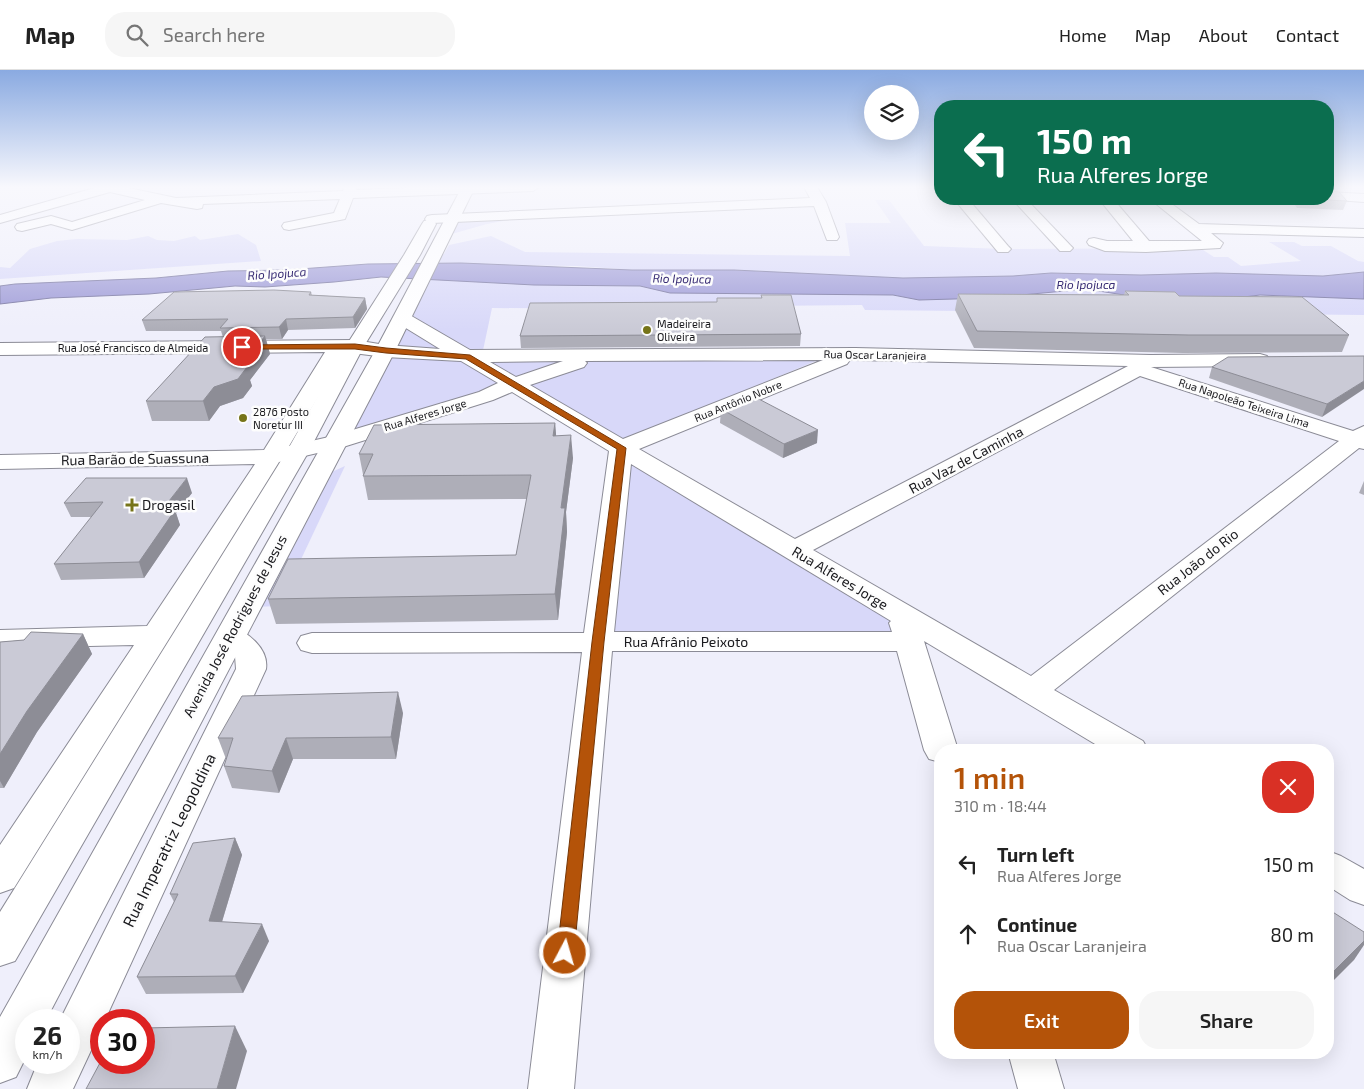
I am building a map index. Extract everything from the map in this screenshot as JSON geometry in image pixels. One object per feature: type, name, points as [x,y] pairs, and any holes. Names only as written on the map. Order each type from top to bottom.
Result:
[{"type":"street","name":"Avenida José Rodrigues de Jesus","points":[[0,876],[155,635],[359,348],[384,301],[424,235]]},
{"type":"street","name":"Avenida José Rodrigues de Jesus","points":[[0,1061],[335,442],[359,348],[402,318],[444,235]]},
{"type":"street","points":[[991,235],[1003,249]]},
{"type":"street","points":[[1053,235],[1066,248]]},
{"type":"street","points":[[1136,235],[1146,247]]},
{"type":"street","points":[[1094,242],[1105,246],[1215,245],[1205,235]]},
{"type":"street","name":"Rua Alferes Jorge","points":[[402,318],[793,550],[905,627],[1032,691],[1120,744]]},
{"type":"street","name":"Rua José Francisco de Almeida","points":[[0,349],[359,348]]},
{"type":"street","name":"Rua Oscar Laranjeira","points":[[359,348],[468,356],[855,354],[1145,365],[1277,360]]},
{"type":"street","name":"Rua Antônio Nobre","points":[[622,448],[855,354]]},
{"type":"street","name":"Rua Alferes Jorge","points":[[284,454],[335,442],[486,396],[514,384],[600,355]]},
{"type":"street","name":"Rua Napoleão Teixeira Lima","points":[[1145,365],[1361,438]]},
{"type":"street","name":"Rua Vaz de Caminha","points":[[793,550],[1145,365]]},
{"type":"street","name":"Rua Alferes Jorge","points":[[486,396],[550,405]]},
{"type":"street","name":"Rua João do Rio","points":[[1032,691],[1361,438]]},
{"type":"street","points":[[551,1089],[598,642],[622,448]]},
{"type":"street","name":"Avenida José Rodrigues de Jesus","points":[[0,948],[284,454]]},
{"type":"street","name":"Rua Barão de Suassuna","points":[[0,462],[284,454]]},
{"type":"street","points":[[905,627],[939,744]]},
{"type":"street","name":"Rua Afrânio Peixoto","points":[[312,643],[598,642],[905,627]]},
{"type":"street","points":[[0,639],[155,635]]},
{"type":"street","name":"Rua Imperatriz Leopoldina","points":[[80,1026],[253,664],[250,653],[230,636]]},
{"type":"street","points":[[1334,871],[1364,889]]},
{"type":"street","points":[[1032,1059],[1041,1089]]},
{"type":"street","points":[[50,1089],[57,1074]]},
{"type":"shaded area","points":[[239,235],[256,245],[261,261],[0,279],[0,267],[10,268],[30,249],[57,241],[77,239],[127,240],[148,236],[157,240],[174,241],[195,236],[200,240]]},
{"type":"shaded area","points":[[847,235],[915,235],[924,246],[1003,249],[1200,248],[1214,257],[1228,257],[1241,266],[1301,261],[1269,242],[1294,242],[1302,246],[1331,246],[1358,261],[1364,262],[1364,272],[1323,276],[1216,273],[1141,275],[1051,273],[1013,276],[903,278],[734,270],[632,270],[577,266],[429,264],[434,255],[444,254],[449,245],[491,236],[525,252],[850,256]]},
{"type":"shaded area","points":[[422,278],[640,286],[670,293],[893,295],[919,300],[1086,289],[1137,297],[1236,298],[1260,295],[1364,299],[1364,315],[865,310],[862,305],[761,306],[761,310],[492,308],[482,355],[470,355],[405,318]]},
{"type":"shaded area","points":[[404,320],[464,356],[388,350]]},
{"type":"shaded area","points":[[830,355],[620,443],[519,384],[601,357]]},
{"type":"shaded area","points":[[595,356],[515,383],[472,357]]},
{"type":"shaded area","points":[[386,357],[467,357],[511,384],[339,439]]},
{"type":"shaded area","points":[[636,464],[888,615],[895,634],[610,634],[629,466]]},
{"type":"shaded area","points":[[345,466],[279,606],[254,607],[325,475]]},
{"type":"water","name":"Rio Ipojuca","points":[[461,263],[632,270],[734,270],[903,278],[1013,276],[1051,273],[1141,275],[1216,273],[1323,276],[1364,272],[1364,299],[1260,295],[1236,298],[1137,297],[1086,289],[989,298],[919,300],[893,295],[670,293],[640,286],[534,285],[381,277],[265,287],[235,286],[149,294],[51,298],[0,304],[0,286],[15,284],[156,278],[228,271],[286,270],[368,264]]},
{"type":"building","points":[[274,290],[311,292],[309,295],[365,298],[353,317],[286,319],[279,327],[220,328],[228,319],[142,320],[174,292]]},
{"type":"building","points":[[1125,291],[1175,292],[1179,296],[1302,297],[1349,335],[1189,335],[977,331],[958,294],[1129,295]]},
{"type":"building","points":[[761,295],[791,295],[801,334],[520,336],[530,303],[717,302],[717,298],[762,298]]},
{"type":"building","points":[[265,336],[245,361],[247,367],[238,379],[214,387],[203,401],[146,401],[205,337]]},
{"type":"building","points":[[1364,356],[1364,381],[1327,404],[1212,367],[1228,357]]},
{"type":"building","points":[[755,397],[818,430],[784,444],[721,409]]},
{"type":"building","points":[[555,423],[553,436],[571,435],[561,508],[565,508],[555,594],[268,599],[288,559],[516,555],[531,475],[363,476],[373,454],[359,454],[374,425]]},
{"type":"building","points":[[86,478],[187,478],[162,510],[175,510],[139,562],[54,564],[103,502],[64,503]]},
{"type":"building","points":[[31,632],[83,634],[27,711],[0,754],[0,642],[24,640]]},
{"type":"building","points":[[398,692],[391,737],[286,738],[272,771],[224,766],[233,738],[218,738],[242,696]]},
{"type":"building","points":[[235,838],[209,921],[262,924],[235,976],[137,977],[178,894],[170,894],[193,843]]},
{"type":"building","points":[[1334,913],[1364,932],[1364,941],[1334,971]]},
{"type":"building","points":[[235,1026],[217,1089],[86,1089],[94,1074],[155,1074],[155,1028]]},
{"type":"place","name":"Madeireira Oliveira","points":[[647,330]]},
{"type":"place","name":"2876 Posto Noretur III","points":[[243,418]]},
{"type":"place","name":"Drogasil","points":[[132,505]]},
{"type":"route","points":[[242,347],[355,346],[386,351],[468,356],[622,448],[598,642],[565,953]]}]
